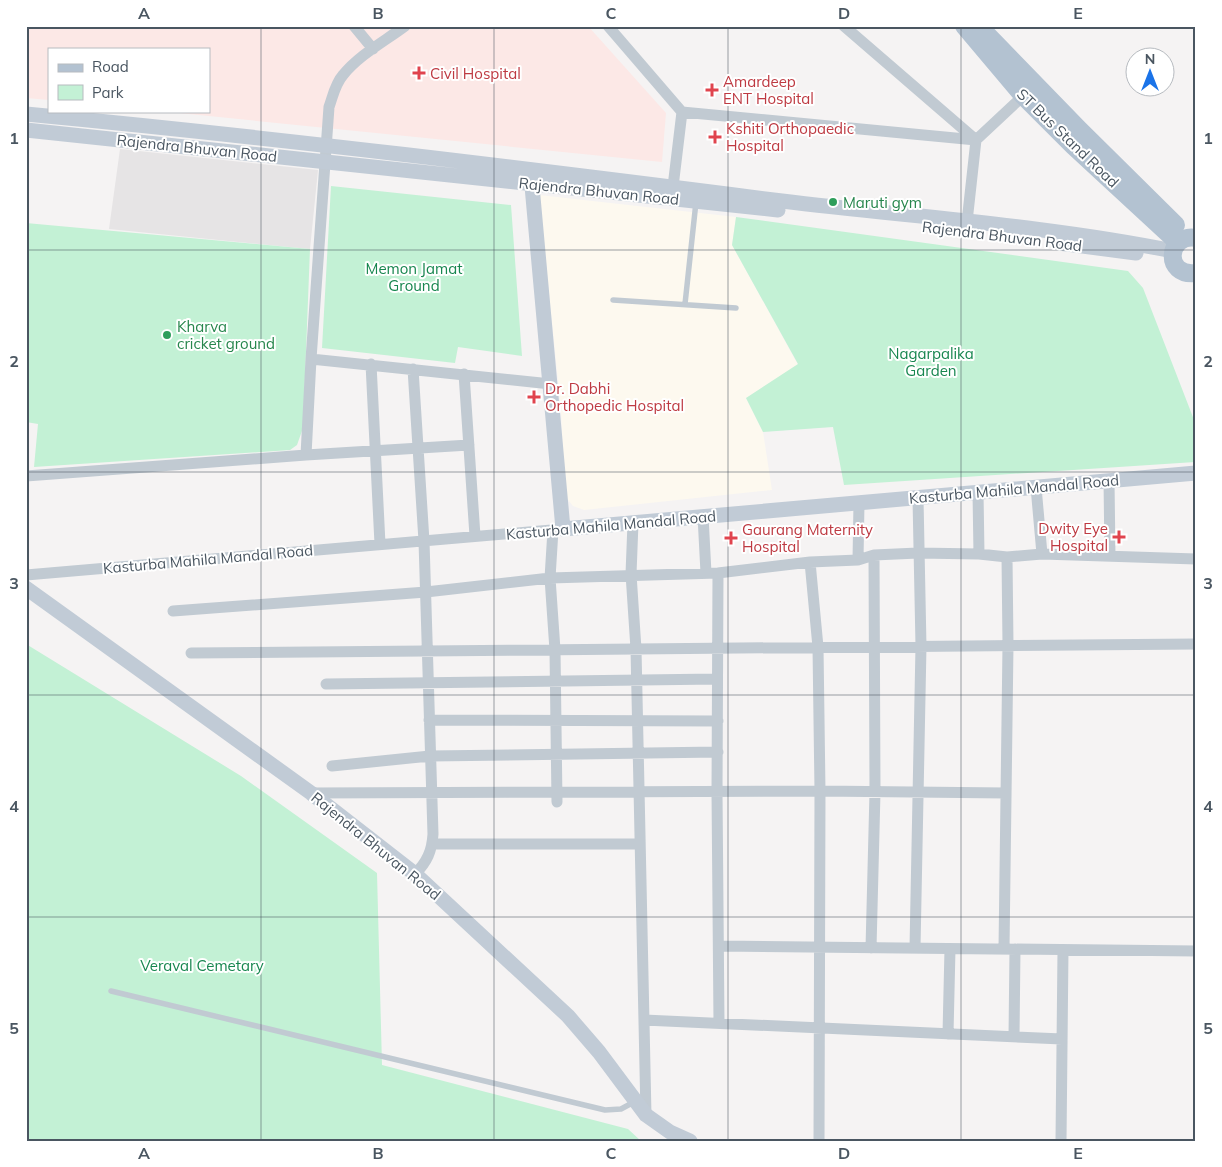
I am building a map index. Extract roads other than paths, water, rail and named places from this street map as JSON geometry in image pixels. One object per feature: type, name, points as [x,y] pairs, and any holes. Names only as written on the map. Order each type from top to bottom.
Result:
[{"type":"main road","name":"ST Bus Stand Road","points":[[964,26],[1023,96],[1073,146],[1181,245]]},
{"type":"main road","name":"ST Bus Stand Road","points":[[980,26],[1079,129],[1181,245]]},
{"type":"main road","points":[[1181,245],[1178,269],[1189,274],[1196,274]]},
{"type":"street","points":[[354,26],[373,49]]},
{"type":"street","points":[[306,455],[326,146],[334,89],[342,75],[405,26]]},
{"type":"street","points":[[608,26],[682,112],[976,140]]},
{"type":"street","points":[[844,26],[976,140]]},
{"type":"street","points":[[967,226],[976,140],[1023,96]]},
{"type":"street","points":[[672,193],[682,112]]},
{"type":"street","points":[[26,114],[326,146],[532,177],[551,384],[558,529],[550,578],[556,681],[557,798]]},
{"type":"street","name":"Rajendra Bhuvan Road","points":[[26,130],[325,162],[532,177],[967,226],[1181,245]]},
{"type":"street","points":[[202,149],[204,132]]},
{"type":"street","points":[[311,359],[551,384]]},
{"type":"street","points":[[371,364],[380,544]]},
{"type":"street","points":[[413,369],[424,541],[432,844],[427,860],[415,874]]},
{"type":"street","points":[[464,374],[475,536]]},
{"type":"street","points":[[26,476],[469,445]]},
{"type":"street","name":"Kasturba Mahila Mandal Road","points":[[26,575],[1196,473]]},
{"type":"street","points":[[1109,481],[1110,555]]},
{"type":"street","points":[[1036,487],[1042,554]]},
{"type":"street","points":[[978,492],[979,554]]},
{"type":"street","points":[[915,948],[921,646],[918,498]]},
{"type":"street","points":[[858,560],[859,503]]},
{"type":"street","points":[[703,516],[706,573]]},
{"type":"street","points":[[634,522],[631,574],[637,680],[646,1115]]},
{"type":"street","points":[[173,611],[426,592],[550,578],[631,574],[718,573],[810,562],[858,560],[874,554],[979,554],[1007,557],[1042,554],[1110,555],[1196,559]]},
{"type":"street","points":[[872,948],[875,792],[874,554]]},
{"type":"street","points":[[1007,557],[1006,793],[1009,949],[1014,1037]]},
{"type":"street","points":[[810,562],[818,647],[820,791],[819,1141]]},
{"type":"street","points":[[718,573],[717,792],[720,1023]]},
{"type":"street","name":"Rajendra Bhuvan Road","points":[[26,588],[311,793],[415,874],[568,1016],[600,1052],[646,1115],[670,1132],[690,1141]]},
{"type":"street","points":[[191,653],[1196,644]]},
{"type":"street","points":[[326,684],[717,679]]},
{"type":"street","points":[[429,720],[718,721]]},
{"type":"street","points":[[332,766],[430,756],[718,752]]},
{"type":"street","points":[[311,793],[430,793],[557,798],[639,792],[1006,793]]},
{"type":"street","points":[[432,844],[640,844]]},
{"type":"street","points":[[719,946],[1196,951]]},
{"type":"street","points":[[948,1034],[950,948]]},
{"type":"street","points":[[1061,1141],[1063,950]]},
{"type":"street","points":[[644,1020],[1062,1039]]},
{"type":"lane","points":[[685,304],[697,196]]},
{"type":"lane","points":[[613,300],[736,308]]},
{"type":"lane","points":[[112,991],[605,1110],[621,1109],[636,1101]]},
{"type":"place","name":"Civil Hospital","points":[[419,73]]},
{"type":"place","name":"Amardeep ENT Hospital","points":[[712,90]]},
{"type":"place","name":"Kshiti Orthopaedic Hospital","points":[[715,137]]},
{"type":"place","name":"Maruti gym","points":[[833,202]]},
{"type":"place","name":"Kharva cricket ground","points":[[167,335]]},
{"type":"place","name":"Dr. Dabhi Orthopedic Hospital","points":[[534,397]]},
{"type":"place","name":"Dwity Eye Hospital","points":[[1119,537]]},
{"type":"place","name":"Gaurang Maternity Hospital","points":[[731,538]]},
{"type":"park label","name":"Memon Jamat Ground","points":[[414,276]]},
{"type":"park label","name":"Nagarpalika Garden","points":[[931,362]]},
{"type":"park label","name":"Veraval Cemetary","points":[[202,965]]}]
